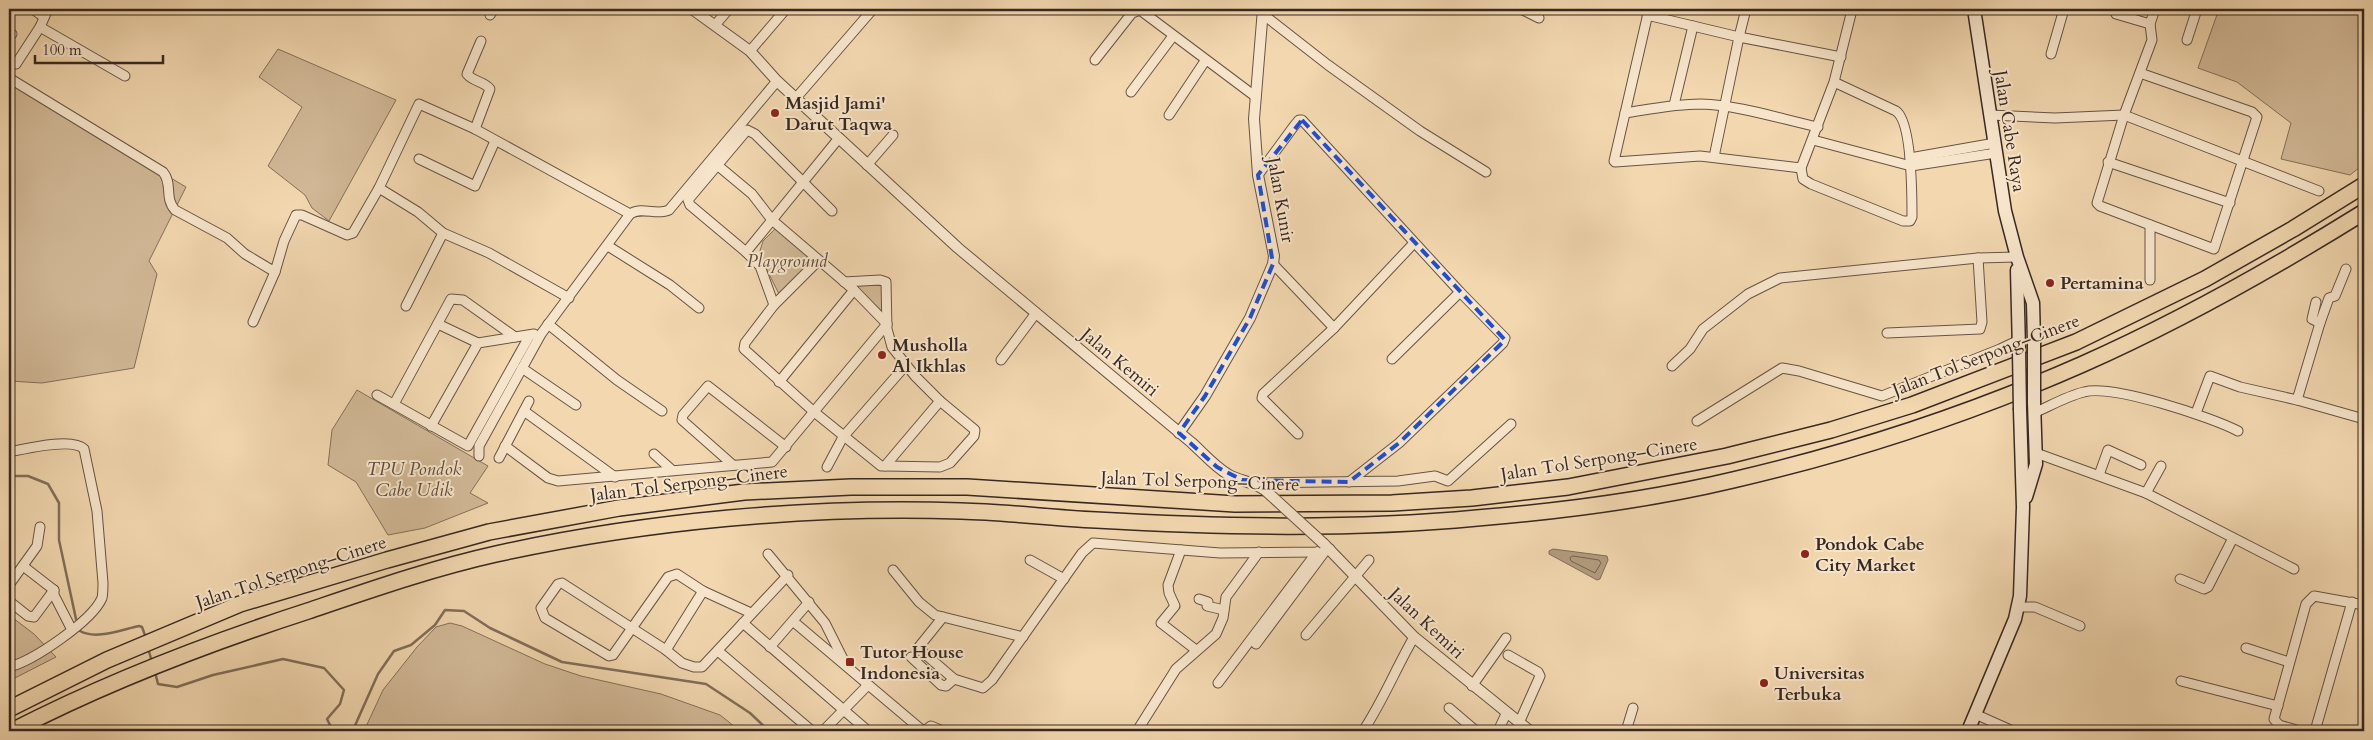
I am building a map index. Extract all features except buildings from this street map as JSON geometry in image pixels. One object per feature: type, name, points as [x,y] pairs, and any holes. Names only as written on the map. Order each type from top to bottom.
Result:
[{"type":"highway","name":"Jalan Tol Serpong–Cinere","points":[[9,709],[107,660],[240,604],[489,532],[620,508],[744,492],[851,487],[967,487],[1234,504],[1392,503],[1472,498],[1568,487],[1652,472],[1831,430],[1912,405],[2076,342],[2205,279],[2293,229],[2364,185]]},
{"type":"highway","points":[[12,731],[104,686],[246,631],[396,582],[493,555],[618,531],[741,518],[852,511],[963,511],[1096,520],[1232,525],[1386,524],[1473,519],[1567,509],[1733,480],[1918,428],[2083,364],[2219,297],[2305,249],[2364,212]]},
{"type":"main road","name":"Jalan Cabe Raya","points":[[1974,9],[2005,211],[2032,303],[2036,464],[2023,507]]},
{"type":"main road","name":"Jalan Cabe Raya","points":[[1968,731],[2006,642],[2018,607],[2023,507],[2017,257]]},
{"type":"street","points":[[16,64],[40,27],[46,13],[33,9]]},
{"type":"street","name":"Jalan Kemiri","points":[[692,9],[750,51],[777,81],[958,248],[1223,471],[1254,483],[1265,490],[1324,549],[1356,576],[1414,638],[1506,714],[1530,731]]},
{"type":"street","points":[[715,26],[729,9]]},
{"type":"street","points":[[750,51],[786,9]]},
{"type":"street","points":[[796,98],[873,9]]},
{"type":"street","points":[[1521,9],[1539,18]]},
{"type":"street","points":[[1714,157],[1746,9]]},
{"type":"street","points":[[1834,82],[1900,114],[1910,162],[1912,217],[1910,222],[1810,184],[1804,179],[1801,168],[1834,82],[1851,14],[1849,9]]},
{"type":"street","points":[[2051,54],[2064,9]]},
{"type":"street","points":[[2140,73],[2255,114],[2256,121],[2214,249],[2098,205],[2096,198],[2124,115],[2152,40],[2150,24],[2155,9]]},
{"type":"street","points":[[2187,40],[2197,9]]},
{"type":"street","points":[[1095,60],[1132,13],[1137,10],[1146,13],[1173,36],[1256,97]]},
{"type":"street","points":[[1264,12],[1328,65],[1444,147],[1486,172]]},
{"type":"street","name":"Jalan Kunir","points":[[1179,433],[1205,396],[1250,318],[1273,264],[1274,256],[1258,175],[1254,119],[1264,12]]},
{"type":"street","points":[[1801,168],[1714,157],[1683,157],[1616,162],[1614,158],[1648,12],[1693,26],[1739,37],[1841,57]]},
{"type":"street","points":[[2116,14],[2150,24]]},
{"type":"street","points":[[1674,105],[1693,26]]},
{"type":"street","points":[[40,27],[125,76]]},
{"type":"street","points":[[1131,92],[1173,36]]},
{"type":"street","points":[[475,129],[490,89],[486,85],[472,80],[467,74],[481,41]]},
{"type":"street","points":[[1169,115],[1205,60]]},
{"type":"street","points":[[9,78],[163,172],[169,184],[170,203],[176,210],[227,238],[244,254],[275,272]]},
{"type":"street","points":[[479,456],[479,446],[541,334],[630,214],[636,211],[664,213],[669,210],[777,81]]},
{"type":"street","points":[[253,322],[275,272],[294,217],[302,215],[350,235],[379,188],[419,104],[475,129],[630,214]]},
{"type":"street","points":[[1626,113],[1674,105],[1703,104],[1724,106],[1818,127]]},
{"type":"street","points":[[1990,114],[2055,118],[2124,115],[2319,191]]},
{"type":"street","points":[[1258,175],[1294,126],[1299,120],[1302,120],[1414,243],[1504,336],[1503,343],[1399,443],[1349,482]]},
{"type":"street","points":[[774,305],[765,274],[746,252],[688,203],[690,197],[716,164],[747,130],[755,134],[832,211]]},
{"type":"street","points":[[867,165],[893,135]]},
{"type":"street","points":[[746,252],[839,138]]},
{"type":"street","points":[[1813,140],[1910,162],[1996,148]]},
{"type":"street","points":[[419,159],[475,186],[495,141]]},
{"type":"street","points":[[2108,162],[2230,203]]},
{"type":"street","points":[[716,164],[752,194],[772,220],[854,290],[887,324]]},
{"type":"street","points":[[379,188],[418,212],[443,232],[488,253],[569,298]]},
{"type":"street","points":[[2150,225],[2150,280]]},
{"type":"street","points":[[406,306],[443,232]]},
{"type":"street","points":[[1298,434],[1262,396],[1334,328],[1414,243]]},
{"type":"street","points":[[608,246],[670,285],[699,308]]},
{"type":"street","points":[[1672,366],[1690,349],[1703,329],[1748,294],[1780,278],[1978,258],[2017,257]]},
{"type":"street","points":[[1886,334],[1980,329],[1982,322],[1978,258]]},
{"type":"street","points":[[818,261],[774,305],[744,343],[744,349],[843,437],[882,466],[940,467],[950,464],[974,436],[975,430],[940,401],[892,347],[887,324],[886,282],[880,280],[844,282]]},
{"type":"street","points":[[1273,264],[1334,328]]},
{"type":"street","points":[[2296,400],[2320,323],[2330,298],[2336,296],[2346,269]]},
{"type":"street","points":[[779,382],[854,290]]},
{"type":"street","points":[[1392,359],[1460,292]]},
{"type":"street","points":[[394,404],[451,299],[458,299],[515,337]]},
{"type":"street","points":[[2316,302],[2312,319],[2320,323]]},
{"type":"street","points":[[1001,360],[1036,313]]},
{"type":"street","points":[[438,324],[478,343],[541,334]]},
{"type":"street","points":[[548,324],[617,380],[662,411]]},
{"type":"street","points":[[505,446],[548,478],[558,481],[772,462],[887,324]]},
{"type":"street","points":[[377,395],[463,445],[468,446],[471,444],[530,335]]},
{"type":"street","points":[[431,426],[478,343]]},
{"type":"street","points":[[1697,421],[1782,368],[1799,371],[1882,396],[2000,349],[2019,345]]},
{"type":"street","points":[[827,467],[843,437],[906,364]]},
{"type":"street","points":[[522,368],[576,405]]},
{"type":"street","points":[[2196,413],[2210,376],[2240,387],[2364,419]]},
{"type":"street","points":[[733,465],[682,420],[683,414],[708,386],[786,447]]},
{"type":"street","points":[[2034,408],[2084,392],[2098,390],[2116,392],[2215,419],[2238,431]]},
{"type":"street","points":[[499,458],[530,401]]},
{"type":"street","points":[[885,466],[940,401]]},
{"type":"street","points":[[524,411],[615,477]]},
{"type":"street","points":[[1254,483],[1398,481],[1435,476],[1448,481],[1511,424]]},
{"type":"street","points":[[9,452],[65,444],[75,444],[84,449],[97,510],[103,592],[98,604],[72,630],[39,653],[9,667]]},
{"type":"street","points":[[2099,475],[2108,450],[2141,465]]},
{"type":"street","points":[[2036,453],[2146,492],[2294,569]]},
{"type":"street","points":[[654,454],[672,470]]},
{"type":"street","points":[[2146,492],[2161,466]]},
{"type":"street","points":[[9,585],[37,546],[40,526]]},
{"type":"street","points":[[2180,579],[2199,588],[2204,589],[2208,587],[2234,538]]},
{"type":"street","points":[[943,617],[918,648],[954,679],[983,688],[1023,637],[1082,553],[1093,543],[1181,550],[1259,552],[1324,549]]},
{"type":"street","points":[[1256,644],[1324,549]]},
{"type":"street","points":[[1218,683],[1324,549]]},
{"type":"street","points":[[1181,550],[1168,586],[1169,593],[1175,604],[1161,623],[1196,650]]},
{"type":"street","points":[[1138,731],[1172,674],[1196,650],[1216,634],[1223,618],[1226,597],[1259,552]]},
{"type":"street","points":[[768,554],[788,575],[825,623],[846,664]]},
{"type":"street","points":[[1030,560],[1064,579]]},
{"type":"street","points":[[1306,635],[1369,560]]},
{"type":"street","points":[[23,566],[54,590],[54,594],[72,630]]},
{"type":"street","points":[[894,570],[927,610],[943,617],[1023,637]]},
{"type":"street","points":[[751,613],[704,591],[677,574],[673,574],[632,630],[613,655],[605,656],[545,618],[541,608],[558,584],[562,583],[632,630],[666,650],[682,663],[694,667],[702,667],[788,575]]},
{"type":"street","points":[[9,601],[28,616],[34,617],[54,590]]},
{"type":"street","points":[[666,650],[704,591]]},
{"type":"street","points":[[2300,731],[2276,723],[2274,719],[2289,662],[2309,599],[2314,596],[2364,605]]},
{"type":"street","points":[[1198,599],[1208,602],[1207,606],[1224,610]]},
{"type":"street","points":[[770,647],[794,622],[809,602]]},
{"type":"street","points":[[2316,731],[2352,602]]},
{"type":"street","points":[[2018,607],[2035,607],[2080,626]]},
{"type":"street","points":[[794,622],[923,731],[931,726],[942,731]]},
{"type":"street","points":[[743,623],[868,731]]},
{"type":"street","points":[[1363,731],[1379,706],[1398,664],[1414,638]]},
{"type":"street","points":[[1472,686],[1506,638]]},
{"type":"street","points":[[2246,648],[2289,662]]},
{"type":"street","points":[[718,651],[812,731]]},
{"type":"street","points":[[1508,655],[1538,672],[1540,676],[1519,723]]},
{"type":"street","points":[[910,657],[941,685],[946,686],[954,679]]},
{"type":"street","points":[[2181,681],[2278,706]]},
{"type":"street","points":[[823,731],[868,685]]},
{"type":"street","points":[[1449,708],[1476,731]]},
{"type":"street","points":[[1626,731],[1633,708]]},
{"type":"street","points":[[1498,731],[1506,714]]},
{"type":"street","points":[[1976,714],[2013,731]]},
{"type":"highlighted area","points":[[1302,120],[1505,340],[1399,443],[1349,482],[1242,480],[1217,467],[1179,433],[1205,396],[1250,318],[1273,264],[1258,175]]},
{"type":"green space","points":[[2219,9],[2364,9],[2364,164],[2350,175],[2281,159],[2291,123],[2237,82],[2198,68]]},
{"type":"green space","points":[[278,49],[396,100],[329,221],[312,208],[305,195],[268,166],[302,107],[259,77]]},
{"type":"green space","points":[[9,83],[186,187],[149,261],[157,274],[134,368],[42,383],[9,381]]},
{"type":"green space","name":"Playground","points":[[776,228],[815,260],[780,296],[759,254],[763,241]]},
{"type":"green space","points":[[852,284],[885,286],[885,314]]},
{"type":"green space","name":"TPU Pondok Cabe Udik","points":[[357,390],[488,466],[470,493],[488,503],[425,528],[388,535],[356,482],[328,465],[332,430]]},
{"type":"green space","points":[[9,615],[34,634],[56,657],[9,681]]},
{"type":"green space","points":[[450,623],[462,626],[545,664],[581,676],[661,694],[720,715],[740,731],[364,731],[383,690],[417,647],[436,627]]},
{"type":"water","points":[[1553,549],[1607,556],[1608,560],[1600,579],[1597,580],[1549,554],[1549,551]]},
{"type":"waterway","points":[[9,476],[28,476],[48,484],[59,503],[59,540],[76,619]]},
{"type":"waterway","points":[[349,731],[353,730],[378,674],[394,651],[411,645],[435,625],[445,610],[464,611],[490,628],[562,662],[706,684],[750,713],[769,731]]},
{"type":"waterway","points":[[80,631],[93,635],[139,626],[142,627],[146,638]]},
{"type":"waterway","points":[[148,648],[152,662]]},
{"type":"waterway","points":[[155,672],[158,684],[177,687],[213,675],[283,659],[324,668],[344,690],[340,704],[327,719],[333,731]]},
{"type":"place","name":"Masjid Jami' Darut Taqwa","points":[[775,113]]},
{"type":"place","name":"Pertamina","points":[[2050,283]]},
{"type":"place","name":"Musholla Al Ikhlas","points":[[882,355]]},
{"type":"place","name":"Pondok Cabe City Market","points":[[1805,554]]},
{"type":"place","name":"Tutor House Indonesia","points":[[850,662]]},
{"type":"place","name":"Universitas Terbuka","points":[[1764,683]]}]
